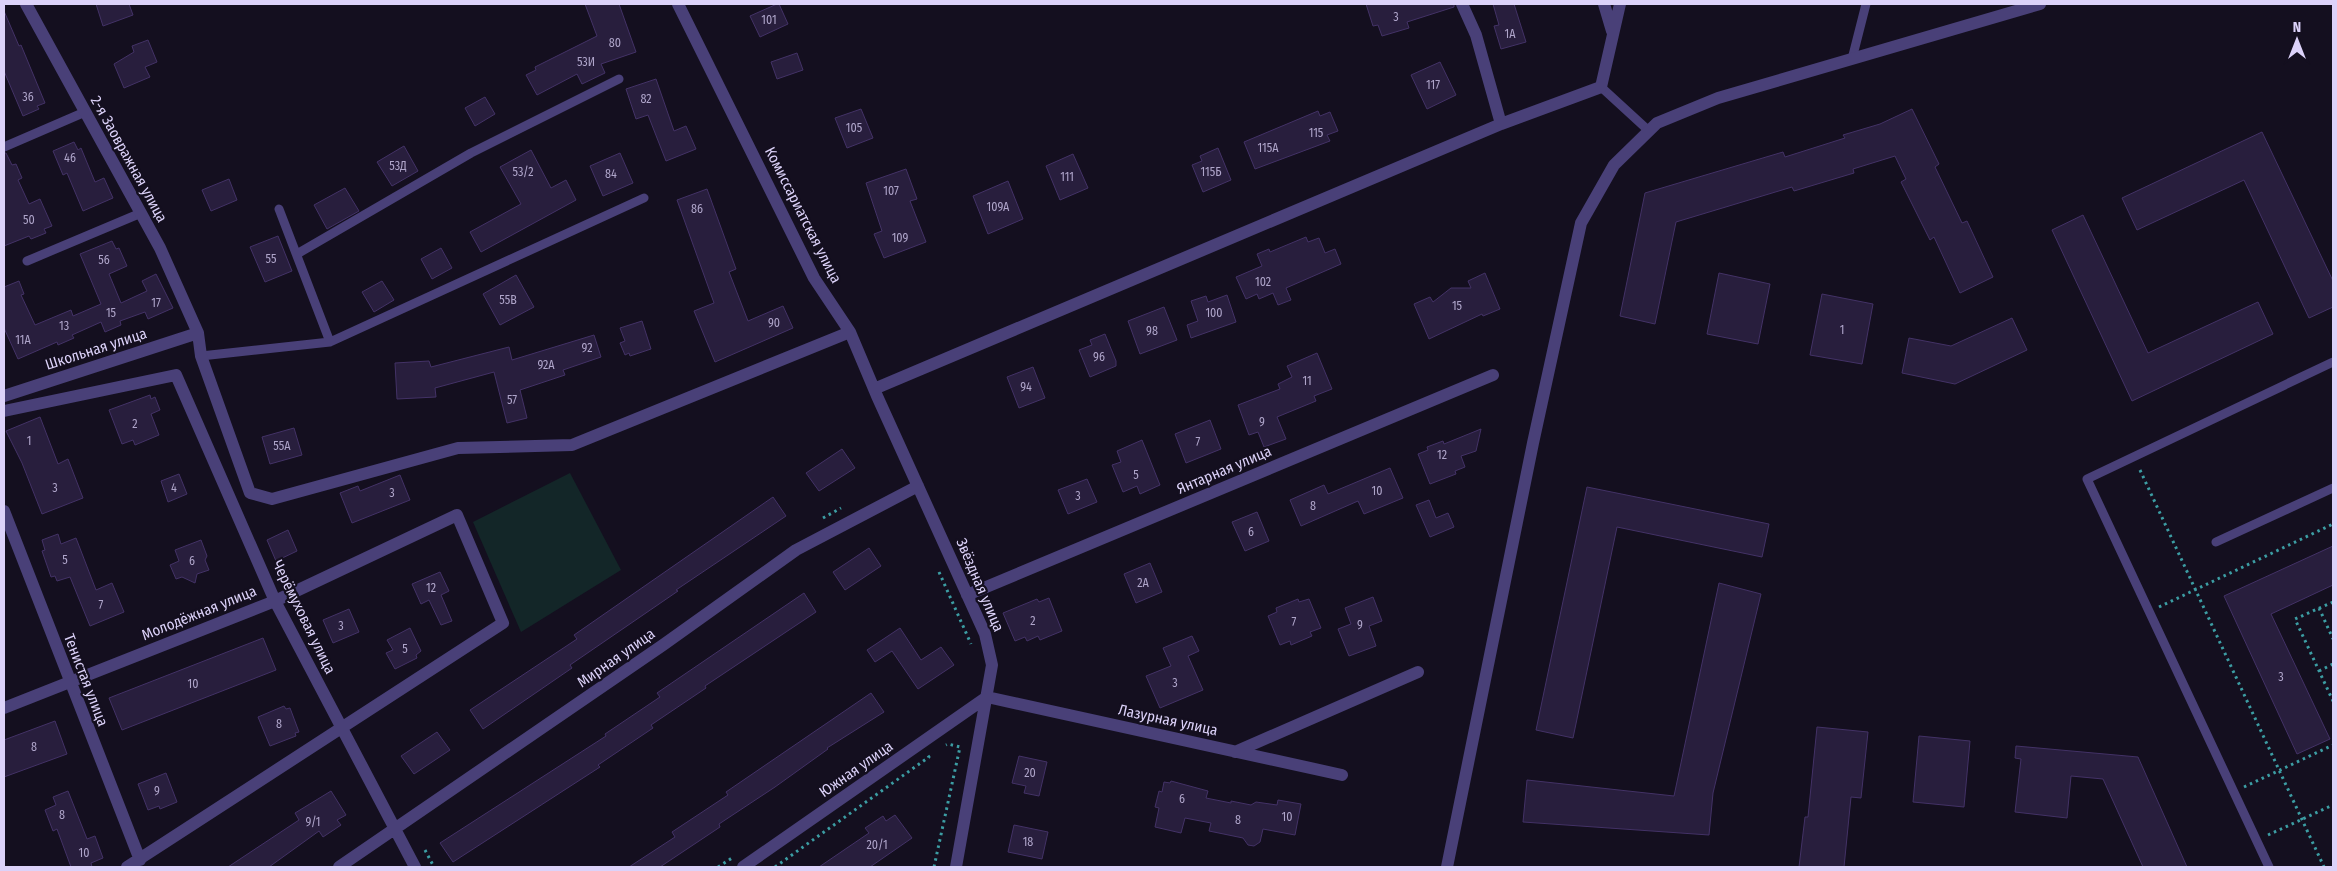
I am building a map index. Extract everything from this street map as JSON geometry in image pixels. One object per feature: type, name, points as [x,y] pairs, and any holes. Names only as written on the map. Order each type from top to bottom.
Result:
[{"type":"street","name":"2-я Заовражная улица","points":[[26,4],[160,248],[198,333],[201,356],[250,493],[272,499],[458,448],[572,445],[850,332]]},
{"type":"street","name":"Комиссариатская улица","points":[[678,4],[814,278],[850,332]]},
{"type":"street","points":[[1462,4],[1476,35],[1501,124]]},
{"type":"street","points":[[1604,4],[1613,34]]},
{"type":"street","points":[[874,389],[1501,124],[1601,87],[1620,4]]},
{"type":"street","points":[[1447,867],[1533,443],[1581,223],[1614,165],[1657,123],[1718,98],[2040,4]]},
{"type":"street","name":"Звёздная улица","points":[[850,332],[985,634],[992,665],[956,867]]},
{"type":"street","name":"Школьная улица","points":[[4,396],[198,333]]},
{"type":"street","name":"Черёмуховая улица","points":[[4,412],[176,375],[275,601],[394,831],[415,867]]},
{"type":"street","name":"Янтарная улица","points":[[967,595],[1493,375]]},
{"type":"street","name":"Мирная улица","points":[[339,867],[663,646],[796,550],[918,486]]},
{"type":"street","name":"Тенистая улица","points":[[4,511],[69,682],[140,860]]},
{"type":"street","name":"Молодёжная улица","points":[[4,708],[275,601],[457,515],[503,623],[341,728]]},
{"type":"street","points":[[1235,752],[1418,672]]},
{"type":"street","name":"Лазурная улица","points":[[987,697],[1342,775]]},
{"type":"street","name":"Южная улица","points":[[743,867],[987,697]]},
{"type":"street","points":[[127,867],[341,728]]},
{"type":"lane","points":[[1852,59],[1866,4]]},
{"type":"lane","points":[[297,254],[471,153],[619,78]]},
{"type":"lane","points":[[1601,87],[1649,131]]},
{"type":"lane","points":[[4,147],[85,112]]},
{"type":"lane","points":[[201,356],[330,342],[644,198]]},
{"type":"lane","points":[[279,209],[330,342]]},
{"type":"lane","points":[[27,261],[141,213]]},
{"type":"lane","points":[[2269,867],[2087,479],[2333,362]]},
{"type":"lane","points":[[2216,542],[2333,488]]},
{"type":"path","points":[[2140,470],[2324,867]]},
{"type":"path","points":[[2149,611],[2333,524]]},
{"type":"path","points":[[936,565],[974,651]]},
{"type":"path","points":[[2333,602],[2295,619],[2333,701]]},
{"type":"path","points":[[2319,608],[2333,639]]},
{"type":"path","points":[[2319,671],[2333,664]]},
{"type":"path","points":[[934,867],[960,747],[948,744],[942,748]]},
{"type":"path","points":[[2243,788],[2333,745]]},
{"type":"path","points":[[929,757],[936,753]]},
{"type":"path","points":[[2256,841],[2333,805]]},
{"type":"green space","points":[[570,473],[621,570],[521,632],[473,522]]},
{"type":"building","points":[[96,4],[129,4],[133,15],[103,26]]},
{"type":"building","points":[[585,4],[619,4],[636,52],[601,64],[605,73],[582,84],[577,74],[537,95],[526,75],[536,70],[535,67],[597,36]]},
{"type":"building","points":[[779,4],[788,24],[760,37],[750,16]]},
{"type":"building","points":[[1366,4],[1454,4],[1454,7],[1407,22],[1409,28],[1382,36],[1378,25],[1373,26]]},
{"type":"building","points":[[1493,4],[1514,4],[1526,42],[1501,49],[1494,26],[1499,25]]},
{"type":"building","points":[[4,11],[19,46],[21,45],[45,103],[37,106],[39,109],[23,116],[4,71]]},
{"type":"building","points":[[148,40],[157,62],[145,67],[150,77],[124,88],[114,64],[134,52],[132,46]]},
{"type":"building","points":[[797,53],[803,70],[777,79],[771,62]]},
{"type":"building","points":[[1440,62],[1456,95],[1427,109],[1411,75]]},
{"type":"building","points":[[656,79],[674,131],[686,126],[696,149],[666,161],[648,115],[636,119],[626,89]]},
{"type":"building","points":[[485,97],[495,114],[475,126],[465,108]]},
{"type":"building","points":[[861,109],[873,138],[847,148],[835,118]]},
{"type":"building","points":[[1912,109],[1939,164],[1935,167],[1962,223],[1967,221],[1993,277],[1960,293],[1934,237],[1930,240],[1901,182],[1906,179],[1895,156],[1853,169],[1854,173],[1794,191],[1792,187],[1676,222],[1655,324],[1620,316],[1645,193],[1783,152],[1785,157],[1845,138],[1843,135],[1880,124]]},
{"type":"building","points":[[1318,111],[1320,116],[1330,112],[1338,131],[1327,135],[1330,141],[1255,169],[1244,142]]},
{"type":"building","points":[[2262,132],[2333,281],[2333,307],[2309,318],[2244,180],[2137,230],[2122,198]]},
{"type":"building","points":[[74,142],[78,150],[81,148],[95,182],[104,178],[113,198],[83,211],[67,173],[63,175],[53,151]]},
{"type":"building","points":[[404,146],[418,171],[392,186],[377,162]]},
{"type":"building","points":[[1218,148],[1231,180],[1203,192],[1192,165],[1202,161],[1200,156]]},
{"type":"building","points":[[531,150],[551,188],[566,180],[576,200],[481,252],[470,232],[521,204],[500,167]]},
{"type":"building","points":[[4,153],[6,153],[12,165],[16,164],[22,178],[18,180],[29,204],[40,199],[52,226],[44,229],[46,233],[31,239],[29,236],[4,246]]},
{"type":"building","points":[[620,153],[633,183],[603,196],[590,166]]},
{"type":"building","points":[[1073,154],[1088,188],[1060,200],[1046,166]]},
{"type":"building","points":[[906,169],[917,199],[910,201],[926,242],[884,258],[874,234],[882,231],[866,183]]},
{"type":"building","points":[[229,179],[237,200],[211,211],[202,190]]},
{"type":"building","points":[[1008,181],[1023,219],[988,234],[973,196]]},
{"type":"building","points":[[345,188],[359,211],[327,229],[314,205]]},
{"type":"building","points":[[707,189],[736,269],[729,272],[748,321],[783,306],[793,328],[715,362],[694,311],[714,303],[677,200]]},
{"type":"building","points":[[2083,215],[2148,353],[2258,302],[2273,334],[2132,401],[2052,230]]},
{"type":"building","points":[[278,236],[292,271],[265,282],[250,247]]},
{"type":"building","points":[[1306,237],[1308,242],[1319,238],[1325,253],[1335,249],[1341,264],[1286,288],[1291,300],[1278,305],[1273,293],[1259,299],[1257,294],[1246,299],[1236,277],[1262,266],[1257,254],[1269,249],[1270,252]]},
{"type":"building","points":[[112,241],[116,249],[119,248],[127,266],[109,274],[121,303],[147,291],[142,281],[156,274],[173,308],[148,319],[145,312],[120,321],[121,325],[105,332],[101,322],[72,335],[74,338],[58,345],[57,342],[18,359],[4,328],[4,287],[19,281],[24,294],[21,295],[35,325],[71,310],[73,316],[101,304],[80,254]]},
{"type":"building","points":[[441,248],[452,268],[432,279],[421,259]]},
{"type":"building","points":[[1485,273],[1500,309],[1483,316],[1482,314],[1429,339],[1414,304],[1430,297],[1433,302],[1451,288],[1471,288],[1468,281]]},
{"type":"building","points":[[1719,273],[1770,284],[1758,344],[1707,334]]},
{"type":"building","points":[[516,275],[534,307],[500,325],[483,294]]},
{"type":"building","points":[[382,281],[394,300],[374,312],[362,292]]},
{"type":"building","points":[[1822,294],[1873,304],[1862,364],[1810,355]]},
{"type":"building","points":[[1227,295],[1236,322],[1191,338],[1187,325],[1198,321],[1191,301],[1206,296],[1208,302]]},
{"type":"building","points":[[1164,307],[1177,340],[1140,354],[1128,321]]},
{"type":"building","points":[[2012,318],[2027,350],[1955,384],[1902,373],[1909,338],[1951,346]]},
{"type":"building","points":[[642,321],[651,349],[630,356],[629,353],[625,355],[620,343],[625,341],[620,328]]},
{"type":"building","points":[[1105,334],[1116,361],[1116,366],[1090,377],[1079,350],[1092,345],[1090,340]]},
{"type":"building","points":[[594,335],[601,357],[563,370],[565,375],[520,390],[527,418],[507,423],[494,372],[435,388],[436,397],[397,399],[395,363],[429,361],[431,367],[509,347],[512,360]]},
{"type":"building","points":[[1317,353],[1332,389],[1314,396],[1316,401],[1277,417],[1286,439],[1264,447],[1258,432],[1249,435],[1238,405],[1280,389],[1278,384],[1292,377],[1287,366]]},
{"type":"building","points":[[1033,367],[1045,398],[1019,408],[1007,377]]},
{"type":"building","points":[[150,395],[151,399],[155,397],[160,410],[151,414],[159,435],[135,445],[133,440],[122,444],[109,410]]},
{"type":"building","points":[[40,417],[58,464],[68,459],[83,498],[42,514],[22,463],[6,431]]},
{"type":"building","points":[[1210,420],[1221,449],[1186,463],[1175,434]]},
{"type":"building","points":[[294,428],[302,455],[270,464],[262,437]]},
{"type":"building","points":[[1481,429],[1476,451],[1461,456],[1465,467],[1455,471],[1456,474],[1430,484],[1418,454],[1428,450],[1427,447],[1443,441],[1444,444]]},
{"type":"building","points":[[1142,440],[1160,485],[1140,494],[1137,486],[1123,492],[1112,465],[1121,462],[1117,451]]},
{"type":"building","points":[[842,449],[855,468],[819,491],[806,473]]},
{"type":"building","points":[[1390,468],[1403,498],[1364,514],[1358,501],[1301,526],[1290,500],[1324,485],[1328,494]]},
{"type":"building","points":[[179,474],[187,494],[168,502],[161,481]]},
{"type":"building","points":[[400,475],[410,500],[352,523],[340,493],[358,486],[360,491]]},
{"type":"building","points":[[1087,479],[1097,502],[1068,514],[1058,490]]},
{"type":"building","points":[[1587,487],[1769,524],[1762,557],[1617,527],[1573,738],[1536,730]]},
{"type":"building","points":[[773,497],[786,516],[676,590],[678,591],[570,665],[572,668],[483,729],[470,710],[577,639],[574,635]]},
{"type":"building","points":[[1429,500],[1436,518],[1448,513],[1454,527],[1430,537],[1416,505]]},
{"type":"building","points":[[1257,512],[1269,541],[1245,551],[1232,522]]},
{"type":"building","points":[[288,530],[297,551],[276,561],[267,540]]},
{"type":"building","points":[[58,534],[61,544],[76,538],[96,590],[112,583],[124,612],[90,626],[70,577],[57,581],[55,576],[51,577],[42,551],[45,550],[42,540]]},
{"type":"building","points":[[201,540],[207,556],[205,560],[209,570],[197,574],[195,583],[182,577],[176,579],[170,565],[179,561],[175,550]]},
{"type":"building","points":[[2333,546],[2333,585],[2271,614],[2330,739],[2297,754],[2224,596]]},
{"type":"building","points":[[869,548],[881,566],[845,590],[833,572]]},
{"type":"building","points":[[1150,563],[1162,592],[1136,603],[1124,574]]},
{"type":"building","points":[[440,572],[449,591],[441,595],[452,621],[441,625],[429,600],[421,604],[412,584]]},
{"type":"building","points":[[1719,583],[1761,594],[1713,793],[1709,835],[1523,822],[1527,780],[1674,796]]},
{"type":"building","points":[[804,593],[816,612],[705,686],[706,688],[651,725],[653,728],[598,765],[600,767],[453,862],[440,843],[606,736],[605,734],[660,697],[657,693]]},
{"type":"building","points":[[1373,597],[1382,621],[1369,626],[1376,646],[1349,656],[1338,629],[1351,624],[1345,608]]},
{"type":"building","points":[[1049,598],[1062,631],[1040,640],[1038,636],[1027,641],[1025,637],[1015,641],[1003,613],[1037,599],[1039,602]]},
{"type":"building","points":[[1298,599],[1299,602],[1309,599],[1321,628],[1310,632],[1312,636],[1291,645],[1290,641],[1280,645],[1268,616],[1277,612],[1276,608]]},
{"type":"building","points":[[349,609],[359,632],[333,643],[323,620]]},
{"type":"building","points":[[410,628],[421,651],[416,655],[417,658],[395,669],[386,653],[393,650],[387,640]]},
{"type":"building","points":[[900,628],[921,660],[941,647],[954,665],[918,689],[892,651],[875,662],[867,650]]},
{"type":"building","points":[[1192,636],[1199,651],[1188,656],[1203,690],[1160,708],[1146,676],[1171,666],[1163,648]]},
{"type":"building","points":[[263,638],[276,670],[122,730],[109,698]]},
{"type":"building","points":[[871,693],[884,712],[827,748],[775,787],[719,824],[720,827],[660,867],[629,867],[675,837],[672,832],[728,795],[726,792]]},
{"type":"building","points":[[284,706],[286,709],[290,708],[299,732],[295,733],[296,736],[270,746],[258,717]]},
{"type":"building","points":[[55,721],[67,754],[4,777],[4,740]]},
{"type":"building","points":[[1817,727],[1868,732],[1861,798],[1851,797],[1844,867],[1799,867],[1805,817],[1808,817]]},
{"type":"building","points":[[437,732],[450,750],[414,774],[401,756]]},
{"type":"building","points":[[1919,736],[1970,741],[1964,807],[1913,802]]},
{"type":"building","points":[[2016,746],[2138,757],[2187,867],[2143,867],[2103,779],[2071,776],[2067,818],[2015,812],[2021,759],[2015,758]]},
{"type":"building","points":[[1019,756],[1047,762],[1039,796],[1024,793],[1026,786],[1012,783]]},
{"type":"building","points":[[166,773],[177,802],[160,809],[159,806],[148,810],[138,784]]},
{"type":"building","points":[[1171,781],[1208,791],[1206,798],[1231,803],[1231,801],[1251,805],[1256,802],[1277,805],[1278,800],[1301,804],[1295,835],[1263,829],[1260,842],[1254,846],[1248,845],[1243,838],[1209,831],[1211,823],[1185,818],[1181,833],[1155,827],[1159,808],[1155,807],[1159,791],[1162,792],[1164,782],[1170,783]]},
{"type":"building","points":[[68,791],[87,839],[95,836],[103,858],[91,863],[92,867],[71,867],[57,829],[53,831],[45,810],[56,805],[53,797]]},
{"type":"building","points":[[331,791],[346,815],[337,820],[341,825],[323,837],[319,831],[269,867],[228,867],[299,820],[295,813]]},
{"type":"building","points":[[895,815],[912,838],[870,867],[819,867],[869,833],[865,828],[883,816],[886,821]]},
{"type":"building","points":[[1014,825],[1048,832],[1042,859],[1008,852]]}]
